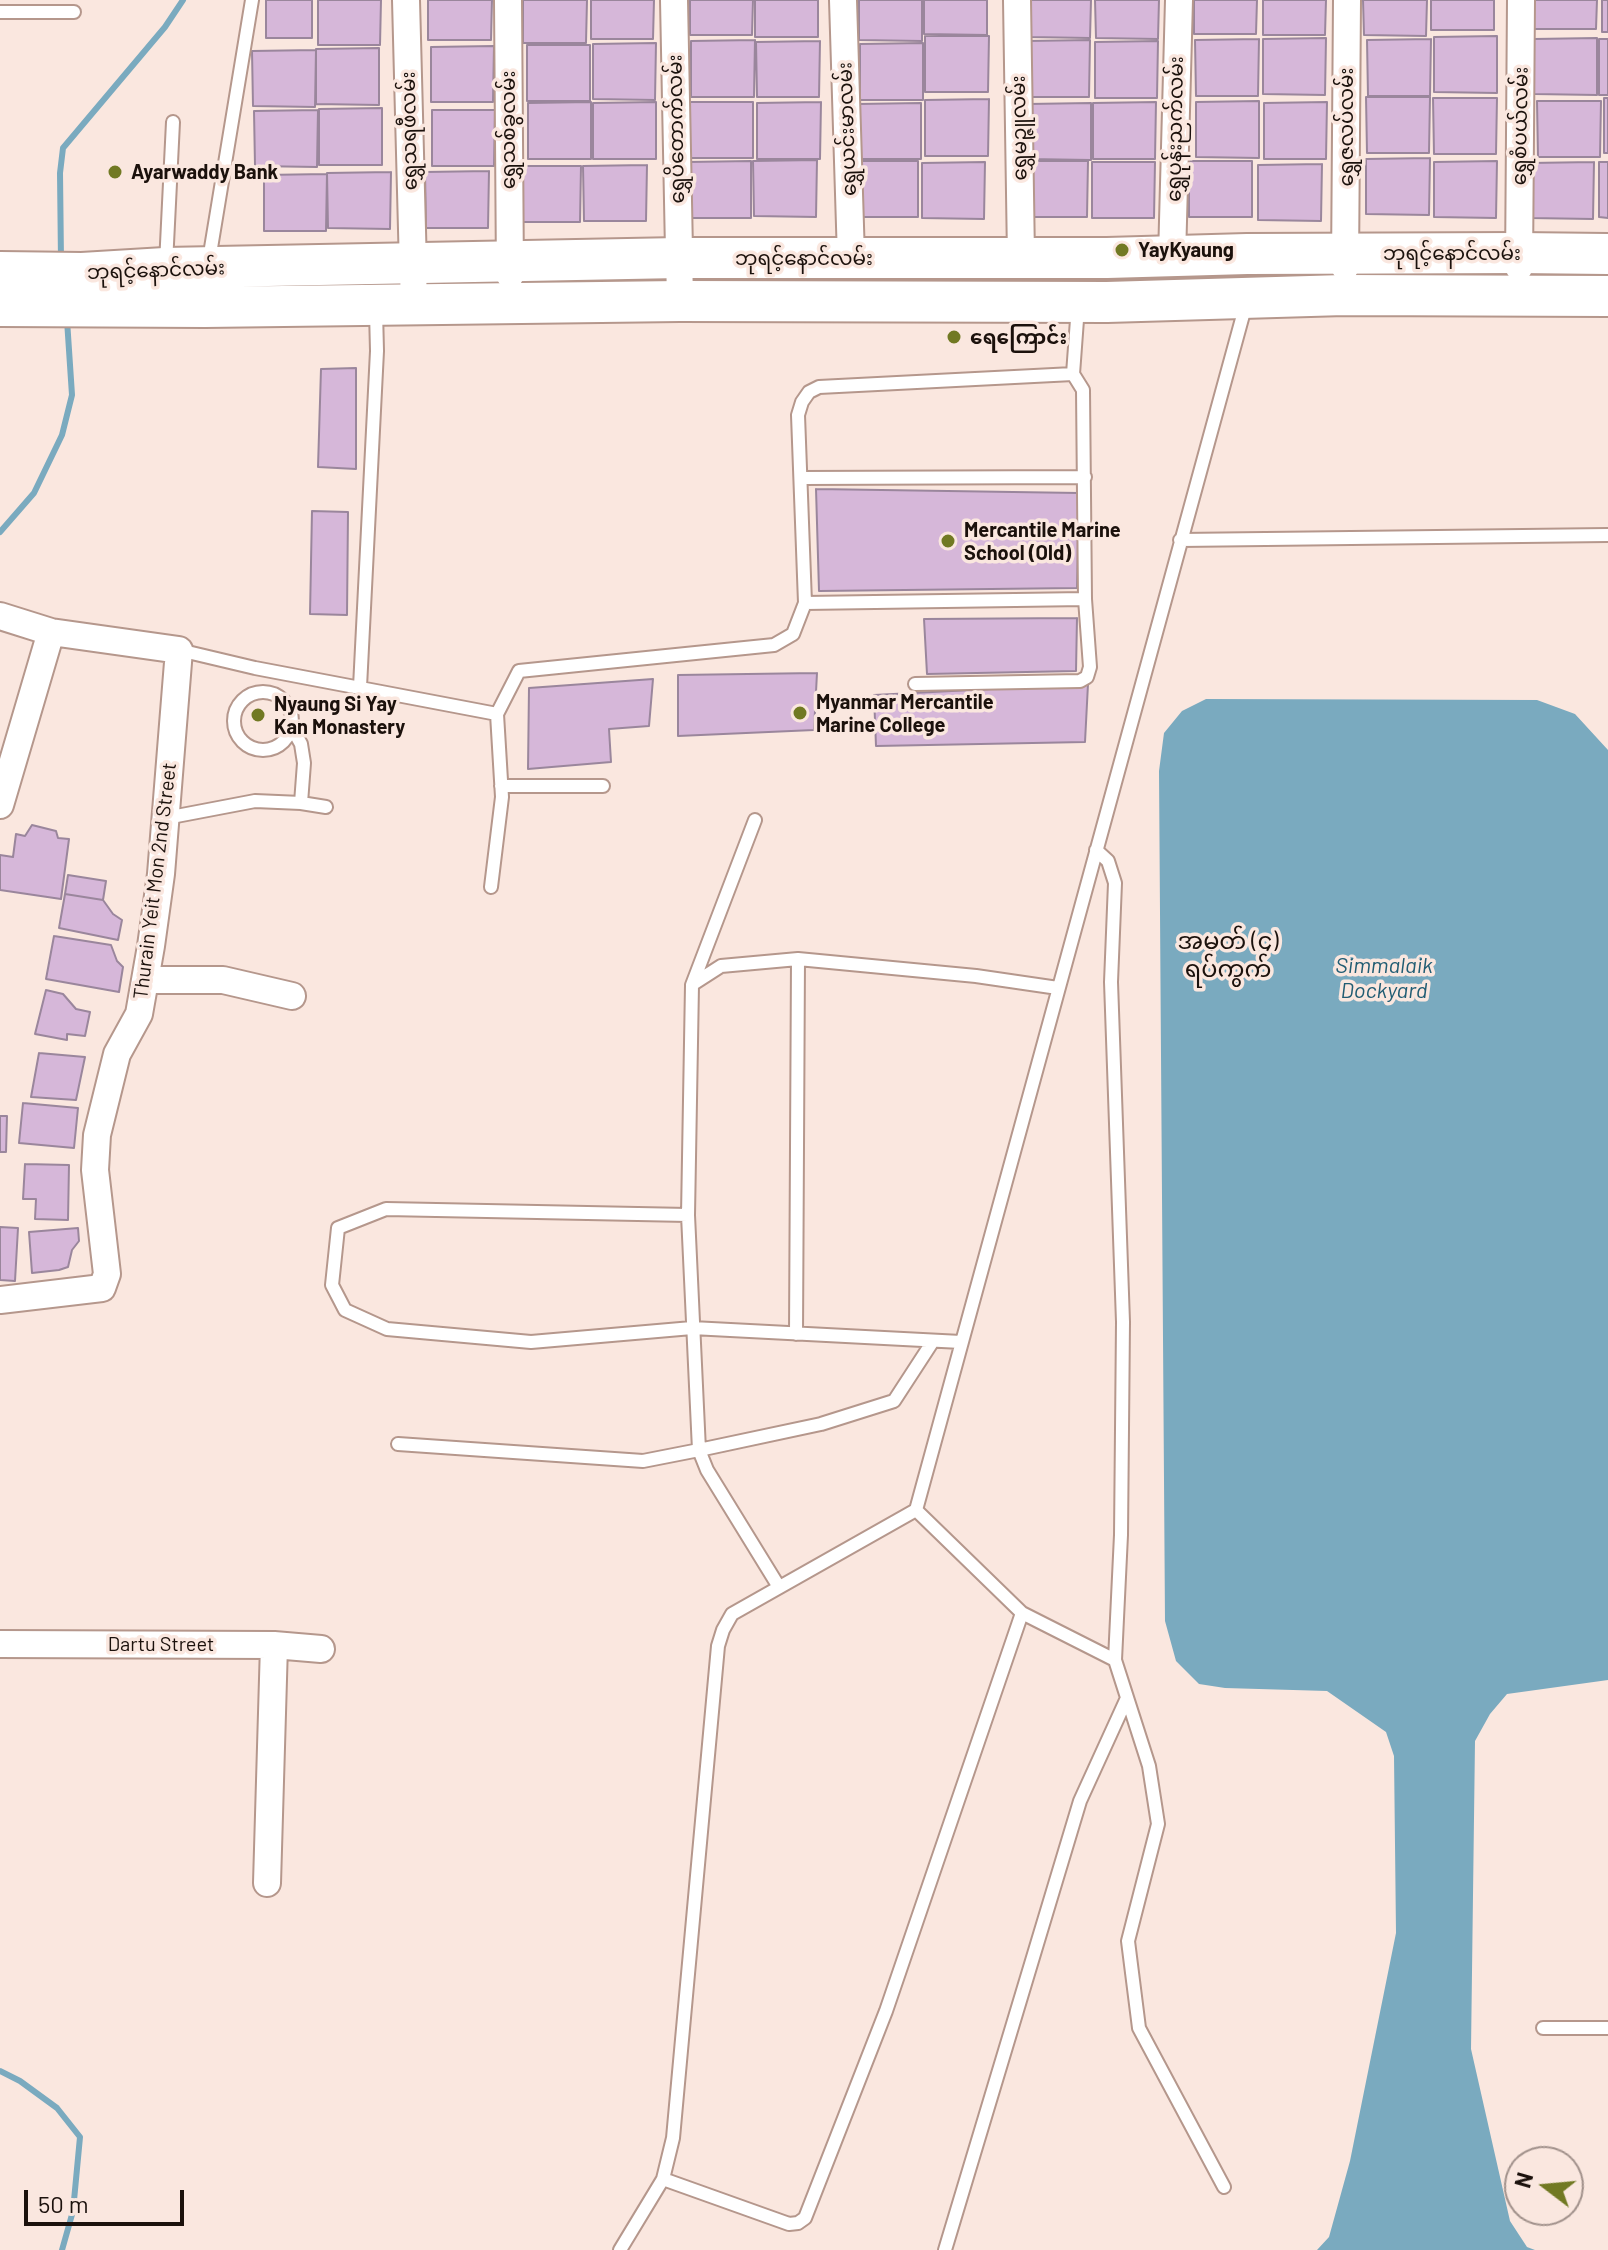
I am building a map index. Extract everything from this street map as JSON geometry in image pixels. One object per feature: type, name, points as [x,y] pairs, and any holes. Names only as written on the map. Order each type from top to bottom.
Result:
[{"type":"main road","name":"ဘုရင့်နောင်လမ်း","points":[[7,288],[207,287],[412,263],[679,258],[1608,254]]},
{"type":"main road","name":"ဘုရင့်နောင်လမ်း","points":[[207,287],[375,306],[680,301],[1078,302],[1344,295],[1608,296]]},
{"type":"street","name":"ရွှေသရဖီလမ်း","points":[[406,0],[414,306]]},
{"type":"street","name":"ရွှေသစ်ခွလမ်း","points":[[508,0],[510,304]]},
{"type":"street","name":"ရွှေပိတောက်လမ်း","points":[[674,0],[680,301]]},
{"type":"street","name":"ရွှေယင်းမာလမ်း","points":[[843,0],[851,258]]},
{"type":"street","name":"ရွှေမဉ္ဇူလမ်း","points":[[1017,0],[1021,257]]},
{"type":"street","name":"ရွှေပုန်းညက်လမ်း","points":[[1172,258],[1179,0]]},
{"type":"street","name":"ရွှေဇလပ်လမ်း","points":[[1344,295],[1347,0]]},
{"type":"street","name":"ရွှေစံပယ်လမ်း","points":[[1518,296],[1521,0]]},
{"type":"street","points":[[1247,254],[1248,296]]},
{"type":"street","points":[[0,616],[51,632],[179,650]]},
{"type":"street","points":[[0,805],[51,632]]},
{"type":"street","name":"Thurain Yeit Mon 2nd Street","points":[[0,1300],[102,1288],[108,1264],[95,1170],[97,1135],[117,1054],[139,1014],[145,980],[166,818],[179,650]]},
{"type":"street","points":[[145,980],[223,980],[292,996]]},
{"type":"street","name":"Dartu Street","points":[[0,1644],[274,1645],[321,1649]]},
{"type":"street","points":[[267,1883],[274,1645]]},
{"type":"lane","points":[[207,287],[252,0]]},
{"type":"lane","points":[[0,12],[74,12]]},
{"type":"lane","points":[[165,288],[173,122]]},
{"type":"lane","points":[[620,2250],[663,2179],[673,2138],[718,1646],[723,1630],[732,1614],[916,1510],[1248,296]]},
{"type":"lane","points":[[915,684],[1080,681],[1087,677],[1090,667],[1085,599],[1083,390],[1073,374],[1078,302]]},
{"type":"lane","points":[[360,687],[377,351],[375,306]]},
{"type":"lane","points":[[491,887],[501,786],[497,714],[519,671],[774,645],[793,634],[805,603],[798,415],[809,392],[819,387],[1073,374]]},
{"type":"lane","points":[[801,478],[1085,477]]},
{"type":"lane","points":[[1180,540],[1608,535]]},
{"type":"lane","points":[[805,603],[1085,599]]},
{"type":"lane","points":[[179,650],[255,668],[497,714]]},
{"type":"lane","points":[[291,726],[280,744],[258,750],[247,746],[239,738],[234,728],[234,717],[238,706],[256,693],[267,692],[278,696],[286,704],[291,714],[291,726],[301,744],[304,763],[301,803]]},
{"type":"lane","points":[[501,786],[603,786]]},
{"type":"lane","points":[[166,818],[255,801],[326,807]]},
{"type":"lane","points":[[755,820],[692,985],[688,1215],[699,1450],[707,1470],[779,1587]]},
{"type":"lane","points":[[1096,850],[1108,861],[1115,883],[1111,982],[1123,1337],[1121,1535],[1115,1660],[1149,1766],[1158,1824],[1128,1941],[1139,2028],[1224,2187]]},
{"type":"lane","points":[[692,985],[721,966],[798,959],[976,976],[1058,988]]},
{"type":"lane","points":[[796,1334],[798,959]]},
{"type":"lane","points":[[688,1215],[386,1209],[338,1228],[332,1285],[345,1310],[387,1329],[531,1342],[692,1328],[961,1342]]},
{"type":"lane","points":[[398,1444],[643,1461],[821,1424],[894,1401],[933,1341]]},
{"type":"lane","points":[[916,1510],[1022,1613],[1115,1660]]},
{"type":"lane","points":[[663,2179],[789,2224],[805,2218],[886,2011],[1022,1613]]},
{"type":"lane","points":[[945,2250],[1080,1801],[1127,1698]]},
{"type":"lane","points":[[1543,2028],[1608,2028]]},
{"type":"water","name":"Simmalaik Dockyard","points":[[1206,699],[1537,700],[1575,714],[1608,750],[1608,1680],[1507,1694],[1490,1714],[1475,1741],[1471,2049],[1504,2195],[1504,2226],[1513,2226],[1527,2247],[1535,2250],[1317,2250],[1329,2237],[1350,2161],[1396,1933],[1394,1756],[1386,1732],[1327,1691],[1225,1688],[1199,1684],[1176,1661],[1165,1621],[1159,771],[1164,733],[1182,711]]},
{"type":"building","points":[[266,0],[312,0],[312,38],[266,38]]},
{"type":"building","points":[[318,0],[381,0],[380,45],[318,45]]},
{"type":"building","points":[[428,0],[492,0],[491,40],[428,40]]},
{"type":"building","points":[[523,0],[587,0],[586,43],[523,43]]},
{"type":"building","points":[[591,0],[654,0],[653,39],[591,39]]},
{"type":"building","points":[[690,0],[753,0],[752,35],[690,35]]},
{"type":"building","points":[[755,0],[818,0],[818,37],[755,37]]},
{"type":"building","points":[[859,0],[922,0],[922,41],[859,40]]},
{"type":"building","points":[[924,0],[987,0],[987,35],[924,34]]},
{"type":"building","points":[[1027,0],[1091,0],[1090,38],[1028,37]]},
{"type":"building","points":[[1095,0],[1159,0],[1158,39],[1096,38]]},
{"type":"building","points":[[1194,0],[1257,0],[1256,34],[1194,34]]},
{"type":"building","points":[[1263,0],[1326,0],[1325,35],[1263,35]]},
{"type":"building","points":[[1363,0],[1427,0],[1426,36],[1364,35]]},
{"type":"building","points":[[1431,0],[1494,0],[1494,30],[1431,30]]},
{"type":"building","points":[[1534,0],[1597,0],[1596,29],[1534,29]]},
{"type":"building","points":[[1602,0],[1608,0],[1608,32],[1602,32]]},
{"type":"building","points":[[925,36],[989,36],[988,92],[925,92]]},
{"type":"building","points":[[1497,36],[1497,93],[1434,92],[1434,37]]},
{"type":"building","points":[[1326,38],[1325,95],[1263,94],[1263,39]]},
{"type":"building","points":[[1597,38],[1597,95],[1534,94],[1534,39]]},
{"type":"building","points":[[1259,39],[1258,96],[1196,96],[1195,40]]},
{"type":"building","points":[[1431,39],[1430,96],[1368,96],[1367,40]]},
{"type":"building","points":[[1599,39],[1608,39],[1608,95],[1599,95]]},
{"type":"building","points":[[755,40],[754,97],[691,97],[691,41]]},
{"type":"building","points":[[1090,40],[1089,97],[1027,97],[1027,41]]},
{"type":"building","points":[[820,41],[819,97],[757,97],[756,42]]},
{"type":"building","points":[[1158,41],[1157,98],[1095,98],[1095,42]]},
{"type":"building","points":[[656,43],[655,100],[593,99],[593,44]]},
{"type":"building","points":[[923,43],[923,100],[860,100],[860,44]]},
{"type":"building","points":[[527,45],[590,45],[590,101],[527,101]]},
{"type":"building","points":[[494,46],[493,102],[431,102],[431,47]]},
{"type":"building","points":[[379,48],[379,105],[316,104],[316,49]]},
{"type":"building","points":[[316,50],[315,107],[253,106],[252,51]]},
{"type":"building","points":[[1366,97],[1430,97],[1429,153],[1367,153]]},
{"type":"building","points":[[1433,98],[1497,98],[1496,154],[1434,154]]},
{"type":"building","points":[[1604,98],[1608,98],[1608,153],[1604,153]]},
{"type":"building","points":[[989,99],[988,156],[925,156],[925,100]]},
{"type":"building","points":[[1259,101],[1259,158],[1196,157],[1196,102]]},
{"type":"building","points":[[1537,101],[1601,101],[1600,157],[1538,157]]},
{"type":"building","points":[[591,102],[591,159],[528,159],[528,103]]},
{"type":"building","points":[[656,102],[656,159],[593,159],[593,103]]},
{"type":"building","points":[[690,102],[753,102],[753,158],[690,158]]},
{"type":"building","points":[[821,102],[820,159],[757,159],[757,103]]},
{"type":"building","points":[[1156,102],[1155,159],[1093,159],[1093,103]]},
{"type":"building","points":[[1327,102],[1326,159],[1264,159],[1264,103]]},
{"type":"building","points":[[921,103],[921,159],[858,159],[858,104]]},
{"type":"building","points":[[1091,103],[1091,160],[1028,159],[1028,104]]},
{"type":"building","points":[[382,108],[382,165],[319,165],[319,109]]},
{"type":"building","points":[[318,110],[317,167],[255,166],[254,111]]},
{"type":"building","points":[[432,110],[495,110],[494,166],[432,166]]},
{"type":"building","points":[[1430,158],[1429,215],[1366,214],[1366,159]]},
{"type":"building","points":[[817,160],[816,217],[754,216],[753,161]]},
{"type":"building","points":[[751,161],[751,218],[688,218],[688,162]]},
{"type":"building","points":[[855,161],[918,161],[918,217],[855,217]]},
{"type":"building","points":[[1025,161],[1088,161],[1087,217],[1025,217]]},
{"type":"building","points":[[1189,161],[1252,161],[1252,217],[1189,217]]},
{"type":"building","points":[[1497,161],[1496,218],[1434,217],[1434,162]]},
{"type":"building","points":[[985,162],[984,219],[922,218],[922,163]]},
{"type":"building","points":[[1092,162],[1155,162],[1154,218],[1092,218]]},
{"type":"building","points":[[1594,162],[1593,219],[1530,218],[1530,163]]},
{"type":"building","points":[[1599,162],[1608,162],[1608,218],[1599,217]]},
{"type":"building","points":[[1322,164],[1321,221],[1258,220],[1258,165]]},
{"type":"building","points":[[647,165],[646,221],[584,221],[583,166]]},
{"type":"building","points":[[518,166],[581,166],[580,222],[518,222]]},
{"type":"building","points":[[489,171],[488,228],[426,228],[425,172]]},
{"type":"building","points":[[391,172],[390,229],[328,228],[327,173]]},
{"type":"building","points":[[327,174],[326,231],[264,231],[264,175]]},
{"type":"building","points":[[356,368],[356,469],[318,467],[321,369]]},
{"type":"building","name":"Mercantile Marine School (Old)","points":[[816,489],[1079,493],[1077,588],[819,591]]},
{"type":"building","points":[[312,511],[348,512],[347,615],[310,614]]},
{"type":"building","points":[[1077,618],[1076,671],[927,674],[924,619]]},
{"type":"building","points":[[817,673],[814,730],[678,736],[678,675]]},
{"type":"building","points":[[653,679],[649,726],[609,729],[611,762],[528,769],[529,688]]},
{"type":"building","points":[[1088,684],[1085,742],[876,746],[874,695]]},
{"type":"building","points":[[32,825],[56,831],[58,838],[69,839],[61,899],[0,890],[0,855],[13,857],[16,834],[25,836]]},
{"type":"building","points":[[68,875],[106,881],[103,900],[65,894]]},
{"type":"building","points":[[65,894],[103,900],[122,920],[118,940],[59,928]]},
{"type":"building","points":[[54,936],[111,945],[123,967],[119,992],[46,979]]},
{"type":"building","points":[[46,990],[63,994],[76,1009],[90,1012],[85,1036],[67,1034],[67,1040],[35,1034]]},
{"type":"building","points":[[39,1053],[85,1057],[76,1100],[31,1097]]},
{"type":"building","points":[[23,1103],[78,1108],[74,1148],[19,1143]]},
{"type":"building","points":[[0,1116],[7,1116],[6,1152],[0,1152]]},
{"type":"building","points":[[25,1164],[69,1165],[68,1220],[35,1219],[36,1199],[23,1199]]},
{"type":"building","points":[[0,1227],[18,1228],[15,1281],[0,1280]]},
{"type":"building","points":[[78,1228],[79,1241],[72,1250],[68,1267],[32,1273],[29,1232]]},
{"type":"waterway","points":[[61,261],[60,173],[63,148],[165,27],[183,0]]},
{"type":"waterway","points":[[0,532],[34,493],[62,435],[72,395],[67,320]]},
{"type":"waterway","points":[[0,2071],[20,2081],[57,2108],[80,2137],[73,2211],[62,2250]]},
{"type":"place","name":"Ayarwaddy Bank","points":[[115,172]]},
{"type":"place","name":"YayKyaung","points":[[1122,250]]},
{"type":"place","name":"ရေကြောင်း","points":[[954,337]]},
{"type":"place","name":"Mercantile Marine School (Old)","points":[[948,541]]},
{"type":"place","name":"Myanmar Mercantile Marine College","points":[[800,713]]},
{"type":"place","name":"Nyaung Si Yay Kan Monastery","points":[[258,715]]},
{"type":"district","name":"အမှတ် (၄) ရပ်ကွက်","points":[[1228,955]]}]
